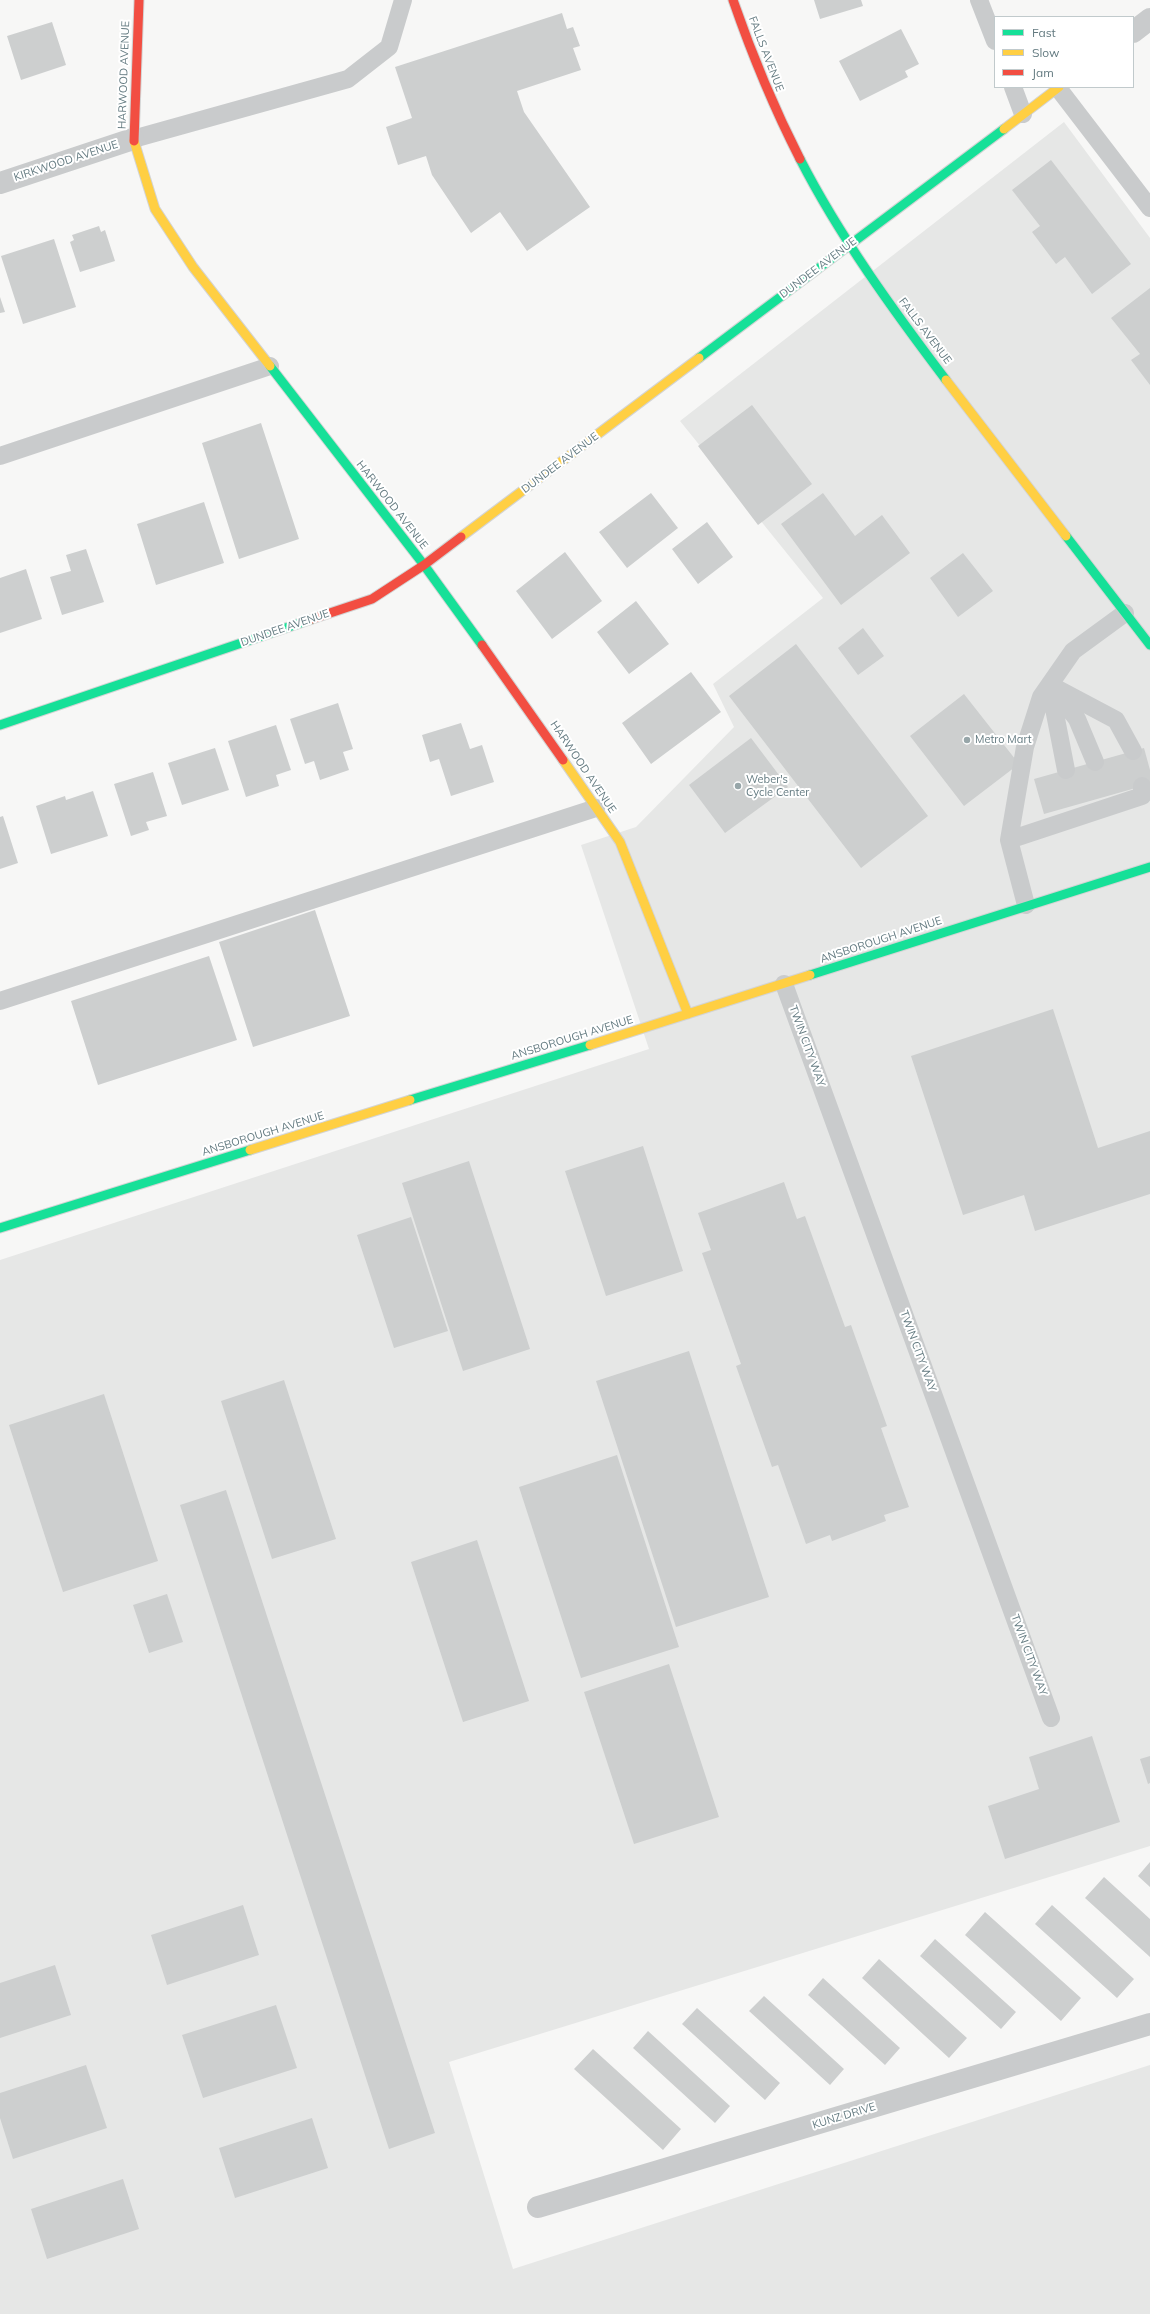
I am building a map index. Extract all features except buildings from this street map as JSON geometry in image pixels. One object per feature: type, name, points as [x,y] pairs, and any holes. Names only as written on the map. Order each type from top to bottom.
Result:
[{"type":"street","name":"HARWOOD AVENUE","points":[[139,0],[133,139],[155,209],[193,268],[424,565],[518,694],[620,842],[688,1014]]},
{"type":"street","name":"FALLS AVENUE","points":[[733,0],[745,39],[775,112],[811,180],[849,245],[906,328],[1150,645]]},
{"type":"street","points":[[1134,31],[1150,19]]},
{"type":"street","name":"DUNDEE AVENUE","points":[[0,725],[372,599],[424,565],[1058,88]]},
{"type":"street","name":"KIRKWOOD AVENUE","points":[[0,183],[133,139]]},
{"type":"street","name":"ANSBOROUGH AVENUE","points":[[0,1228],[784,984],[1150,866]]},
{"type":"street","name":"KUNZ DRIVE","points":[[538,2208],[1150,2024]]},
{"type":"lane","points":[[133,139],[348,79],[389,46],[403,0]]},
{"type":"lane","points":[[979,0],[994,38]]},
{"type":"lane","points":[[1013,88],[1024,114]]},
{"type":"lane","points":[[1058,88],[1150,208]]},
{"type":"lane","points":[[0,456],[270,366]]},
{"type":"lane","points":[[1026,905],[1009,840],[1025,747],[1041,697],[1073,651],[1126,613]]},
{"type":"lane","points":[[1050,685],[1116,720],[1133,751]]},
{"type":"lane","points":[[1050,685],[1077,720],[1095,762]]},
{"type":"lane","points":[[1050,685],[1066,770]]},
{"type":"lane","points":[[1009,840],[1077,812],[1109,802],[1142,796],[1142,786]]},
{"type":"lane","points":[[0,1001],[596,808]]},
{"type":"lane","name":"TWIN CITY WAY","points":[[784,984],[1051,1718]]},
{"type":"shaded area","points":[[1064,122],[1150,238],[1150,1846],[449,2062],[513,2269],[1150,2065],[1150,2314],[0,2314],[0,1260],[649,1049],[581,845],[636,827],[734,727],[713,684],[823,598],[680,421]]},
{"type":"traffic: fast","points":[[699,358],[1004,129]]},
{"type":"traffic: fast","points":[[800,159],[832,217],[850,245],[906,327],[946,380]]},
{"type":"traffic: fast","points":[[270,366],[424,565],[482,645]]},
{"type":"traffic: fast","points":[[1066,536],[1150,645]]},
{"type":"traffic: fast","points":[[0,725],[312,619]]},
{"type":"traffic: fast","points":[[810,975],[1150,867]]},
{"type":"traffic: fast","points":[[410,1100],[590,1045]]},
{"type":"traffic: fast","points":[[0,1228],[250,1150]]},
{"type":"traffic: slow","points":[[1004,129],[1058,88]]},
{"type":"traffic: slow","points":[[134,141],[155,209],[193,267],[270,366]]},
{"type":"traffic: slow","points":[[461,537],[699,358]]},
{"type":"traffic: slow","points":[[946,380],[1066,536]]},
{"type":"traffic: slow","points":[[563,760],[620,842],[688,1014]]},
{"type":"traffic: slow","points":[[590,1045],[810,975]]},
{"type":"traffic: slow","points":[[250,1150],[410,1100]]},
{"type":"traffic: jam","points":[[134,141],[139,0]]},
{"type":"traffic: jam","points":[[733,0],[764,81],[800,159]]},
{"type":"traffic: jam","points":[[312,619],[372,599],[424,565],[461,537]]},
{"type":"traffic: jam","points":[[482,645],[563,760]]},
{"type":"place","name":"Metro Mart","points":[[967,740]]},
{"type":"place","name":"Weber's Cycle Center","points":[[738,786]]}]
